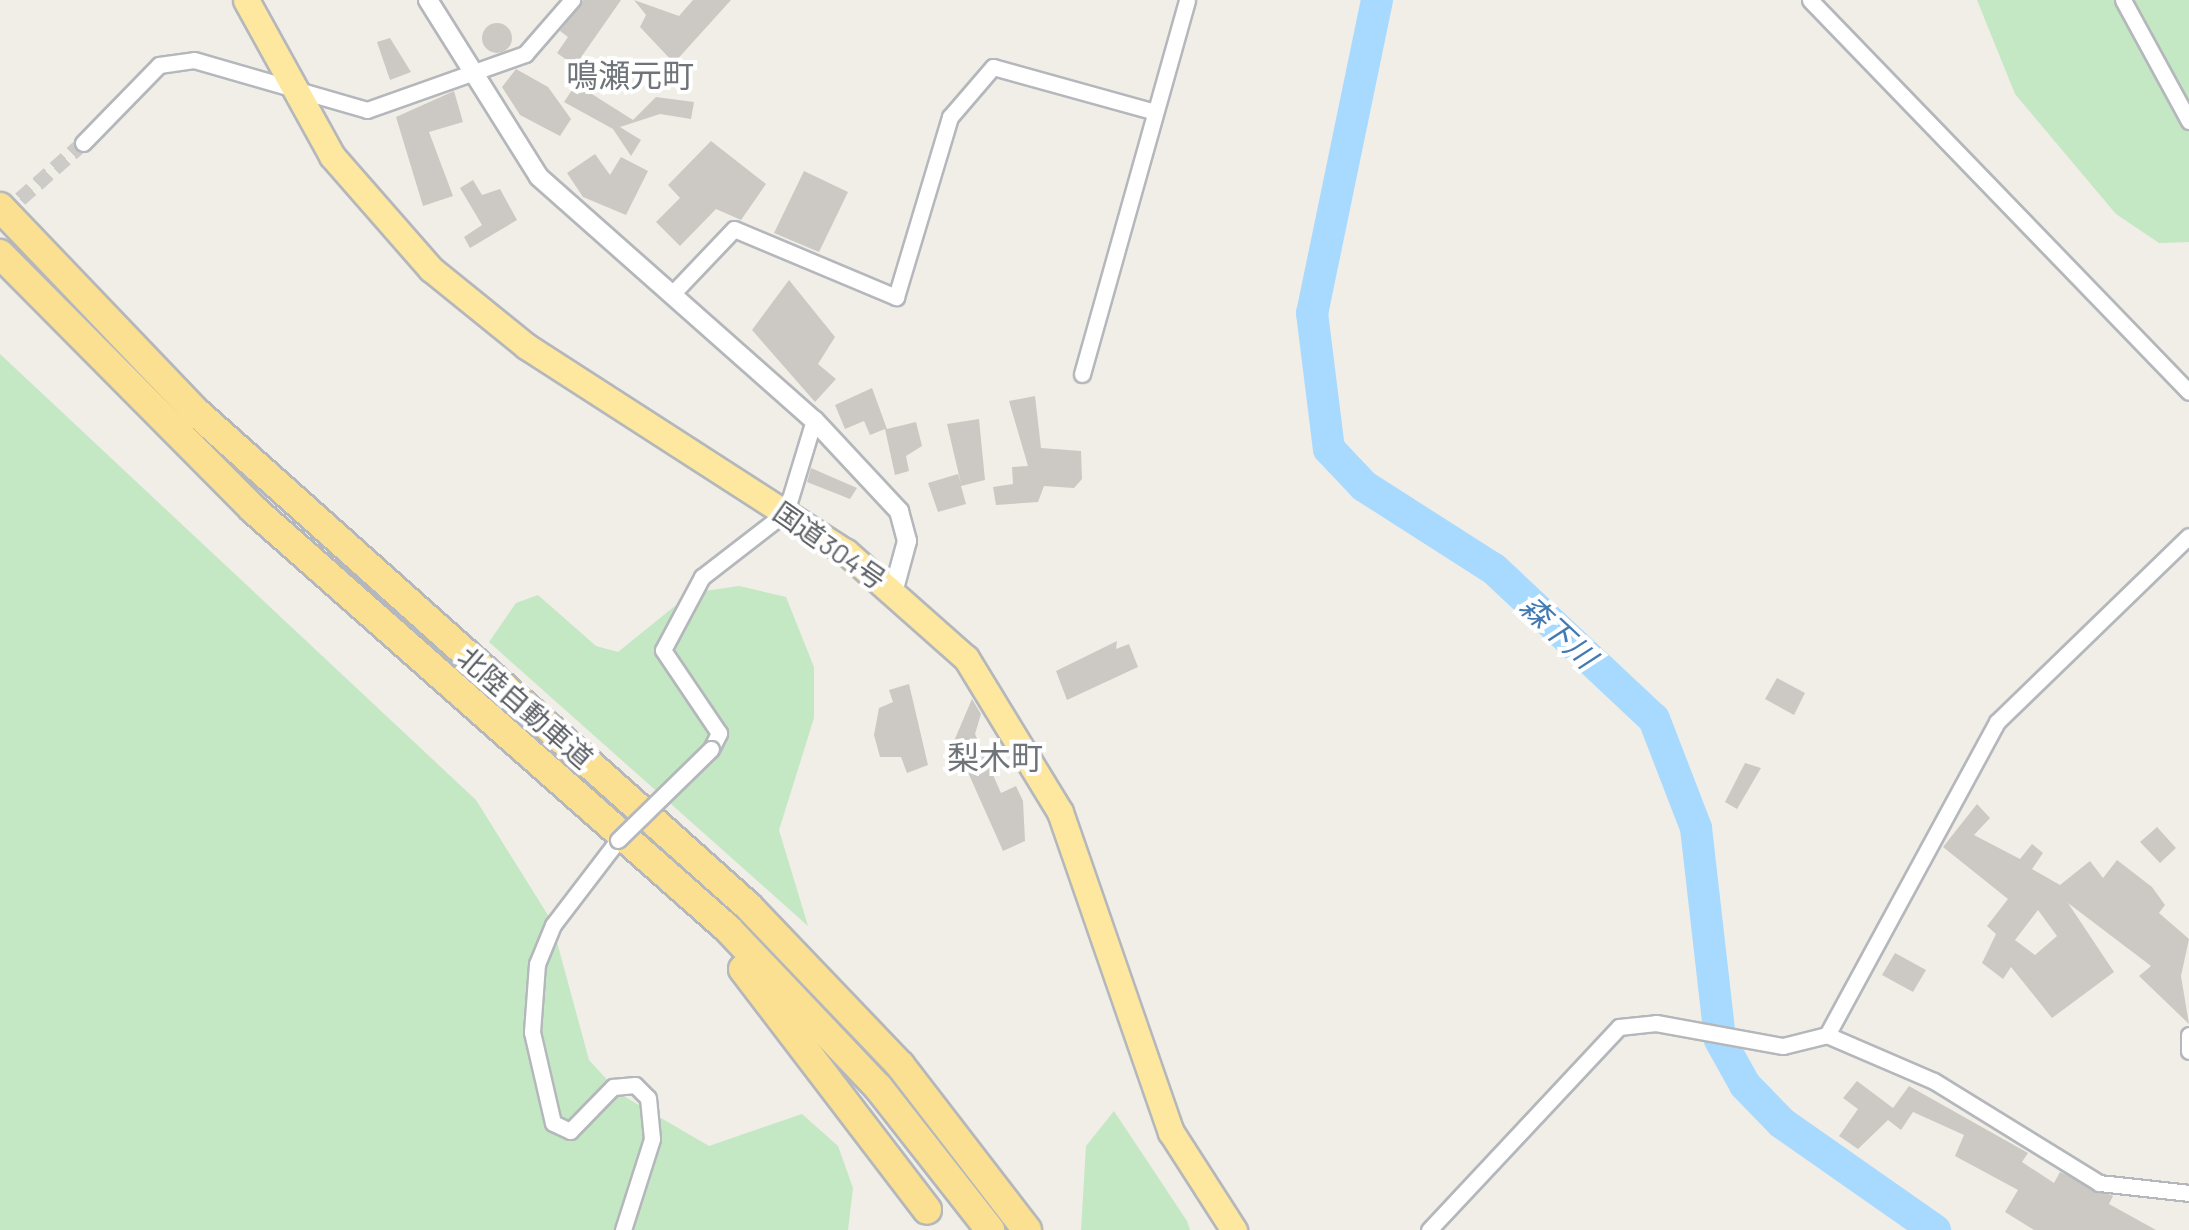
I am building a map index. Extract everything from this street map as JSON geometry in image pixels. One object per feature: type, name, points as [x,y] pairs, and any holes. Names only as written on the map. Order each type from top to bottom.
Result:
[{"type":"highway","name":"国道304号","points":[[246,0],[287,80],[376,214],[479,312],[786,512],[894,589],[966,658],[1028,748],[1100,912],[1171,1132],[1234,1230]]},
{"type":"highway","name":"北陸自動車道","points":[[0,207],[195,411],[748,906],[900,1065],[1027,1230]]},
{"type":"highway","name":"北陸自動車道","points":[[0,254],[202,461],[478,706],[804,1006],[990,1230]]},
{"type":"highway","points":[[478,706],[722,945],[927,1210]]},
{"type":"street","points":[[428,0],[540,177],[814,420],[906,524],[894,589]]},
{"type":"street","points":[[84,142],[158,65],[194,60],[287,80],[367,110],[475,75],[525,54],[572,0]]},
{"type":"street","points":[[1082,374],[1187,0]]},
{"type":"street","points":[[1810,0],[2189,392]]},
{"type":"street","points":[[2123,0],[2189,121]]},
{"type":"street","points":[[673,294],[734,229],[896,297],[950,117],[993,67],[1154,112]]},
{"type":"street","points":[[623,1230],[652,1139],[648,1098],[635,1086],[614,1087],[570,1131],[552,1124],[532,1032],[537,964],[553,926],[618,840],[711,749],[719,733],[663,650],[702,577],[786,512],[814,420]]},
{"type":"street","points":[[1827,1035],[1997,722],[2189,536]]},
{"type":"street","points":[[1429,1230],[1619,1026],[1656,1024],[1784,1046],[1827,1035],[1934,1082],[2099,1183],[2189,1193]]},
{"type":"street","points":[[2189,1035],[2189,1051]]},
{"type":"green space","points":[[1977,0],[2189,0],[2189,242],[2159,243],[2116,214],[2015,94]]},
{"type":"green space","points":[[0,354],[476,800],[551,920],[589,1060],[620,1094],[709,1146],[802,1114],[838,1146],[853,1188],[848,1230],[0,1230]]},
{"type":"green space","points":[[739,586],[786,597],[814,667],[814,718],[779,830],[808,926],[489,642],[516,603],[538,595],[596,646],[618,652],[691,593]]},
{"type":"green space","points":[[1114,1111],[1190,1230],[1081,1230],[1086,1146]]},
{"type":"building","points":[[583,0],[621,0],[575,66],[557,53],[568,37],[560,31]]},
{"type":"building","points":[[634,0],[679,16],[693,0],[731,0],[674,63],[640,27],[646,15]]},
{"type":"building","points":[[497,23],[507,28],[512,38],[507,48],[497,53],[487,48],[482,38],[487,28]]},
{"type":"building","points":[[390,38],[411,72],[390,80],[377,42]]},
{"type":"building","points":[[516,69],[548,87],[571,119],[560,136],[520,115],[502,87]]},
{"type":"building","points":[[576,84],[633,120],[656,97],[694,102],[691,119],[660,114],[620,127],[641,140],[631,156],[613,129],[564,102]]},
{"type":"building","points":[[454,91],[463,122],[429,132],[453,196],[423,206],[396,117]]},
{"type":"building","points":[[711,141],[766,184],[741,220],[716,209],[680,246],[656,222],[680,198],[668,185]]},
{"type":"building","points":[[595,154],[610,175],[621,157],[648,171],[626,215],[583,197],[567,173]]},
{"type":"building","points":[[804,171],[848,192],[819,252],[774,233]]},
{"type":"building","points":[[473,180],[482,195],[500,189],[517,220],[470,248],[464,237],[482,225],[460,188]]},
{"type":"building","points":[[789,280],[835,337],[818,364],[836,379],[815,402],[752,330]]},
{"type":"building","points":[[872,388],[887,429],[916,422],[922,446],[906,456],[909,471],[895,475],[885,429],[870,435],[864,421],[845,429],[835,405]]},
{"type":"building","points":[[1035,396],[1041,448],[1081,451],[1082,479],[1074,488],[1044,486],[1038,502],[996,505],[993,487],[1013,484],[1012,467],[1028,466],[1009,401]]},
{"type":"building","points":[[979,419],[985,480],[961,486],[966,504],[938,512],[928,483],[958,474],[961,484],[947,424]]},
{"type":"building","points":[[811,468],[857,488],[850,499],[807,482]]},
{"type":"building","points":[[1117,641],[1116,649],[1129,644],[1138,667],[1067,700],[1056,671]]},
{"type":"building","points":[[1777,678],[1805,693],[1794,715],[1765,699]]},
{"type":"building","points":[[909,684],[928,765],[907,773],[901,757],[880,757],[874,735],[879,708],[893,702],[889,690]]},
{"type":"building","points":[[972,699],[981,714],[975,734],[1001,793],[1016,786],[1023,801],[1025,841],[1003,851],[954,741]]},
{"type":"building","points":[[1745,763],[1761,768],[1737,809],[1725,802]]},
{"type":"building","points":[[1977,804],[1990,818],[1974,835],[2020,859],[2032,844],[2043,853],[2032,869],[2060,885],[2090,861],[2103,878],[2117,860],[2152,887],[2165,905],[2159,913],[2189,939],[2181,976],[2189,1024],[2139,976],[2151,966],[2068,903],[2114,972],[2052,1018],[2011,967],[2003,979],[1982,963],[1996,934],[1987,926],[2008,899],[1943,847]],"holes":[[[2038,910],[2057,936],[2035,955],[2015,940]]]},
{"type":"building","points":[[2157,827],[2176,848],[2160,863],[2140,842]]},
{"type":"building","points":[[1895,953],[1926,970],[1913,992],[1882,975]]},
{"type":"building","points":[[1857,1081],[1893,1108],[1909,1086],[2028,1153],[2022,1162],[2054,1183],[2060,1172],[2113,1196],[2109,1204],[2156,1230],[2034,1230],[2005,1212],[2018,1190],[1955,1156],[1964,1135],[1913,1112],[1901,1130],[1888,1120],[1858,1149],[1839,1136],[1858,1109],[1843,1098]]},
{"type":"waterway","name":"森下川","points":[[1377,0],[1312,313],[1329,449],[1364,486],[1494,569],[1654,719],[1696,828],[1720,1040],[1745,1085],[1782,1123],[1935,1230]]},
{"type":"tunnel","points":[[3,214],[83,143]]},
{"type":"district","name":"鳴瀬元町","points":[[630,74]]},
{"type":"district","name":"梨木町","points":[[995,756]]}]
